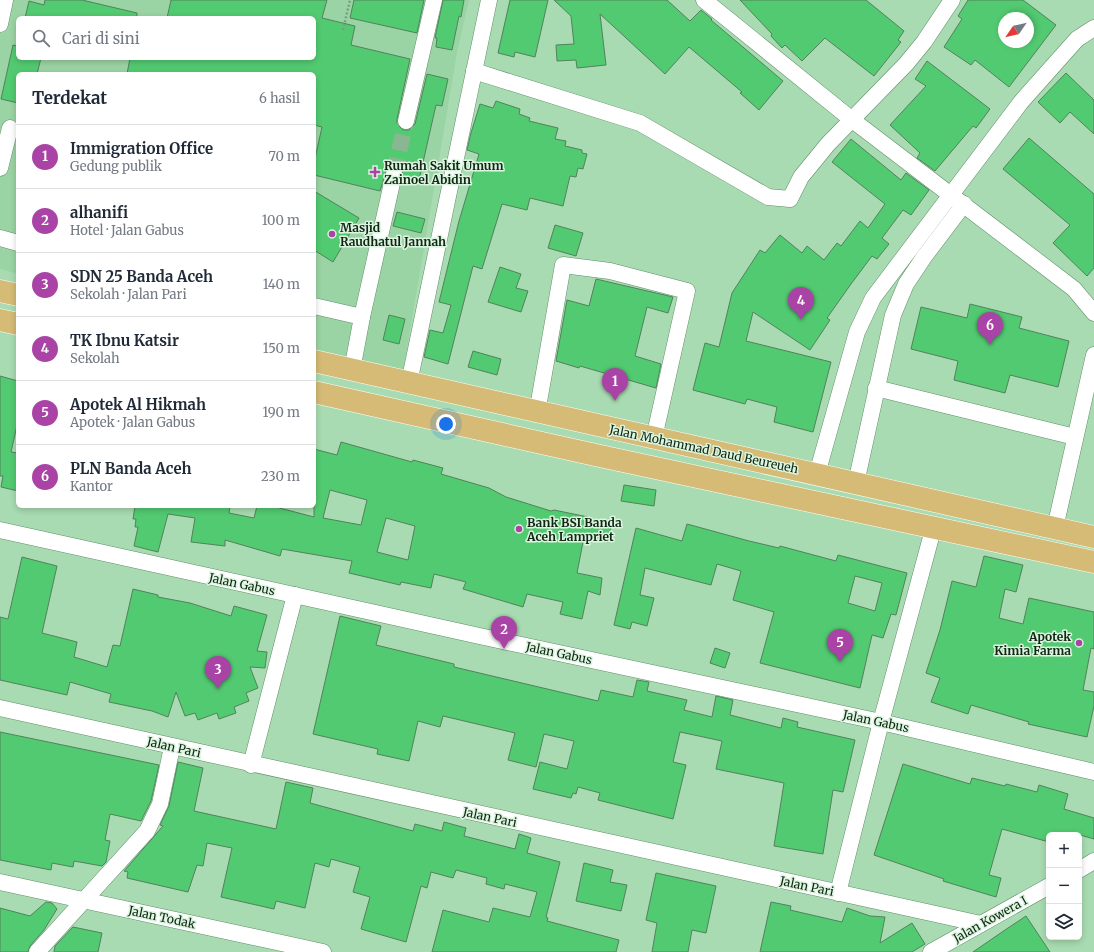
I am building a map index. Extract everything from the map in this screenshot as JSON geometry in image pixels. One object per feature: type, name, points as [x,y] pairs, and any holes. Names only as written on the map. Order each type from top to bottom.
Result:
[{"type":"highway","points":[[0,320],[16,324]]},
{"type":"highway","name":"Jalan Mohammad Daud Beureueh","points":[[316,361],[537,413],[817,474],[1094,537]]},
{"type":"highway","points":[[316,392],[1094,562]]},
{"type":"street","points":[[0,24],[5,0]]},
{"type":"street","points":[[406,121],[434,0]]},
{"type":"street","points":[[409,383],[488,0]]},
{"type":"street","points":[[704,0],[851,119],[1074,289],[1094,313]]},
{"type":"street","points":[[474,71],[640,123],[768,197],[790,199],[801,177],[851,119],[881,92],[906,64],[924,42],[952,0]]},
{"type":"street","points":[[817,474],[856,332],[873,298],[1020,102],[1077,39],[1094,28]]},
{"type":"street","points":[[0,168],[9,128]]},
{"type":"street","points":[[352,370],[362,317],[394,174]]},
{"type":"street","points":[[856,483],[893,315],[906,284],[924,257],[964,204]]},
{"type":"street","points":[[0,238],[16,242]]},
{"type":"street","points":[[537,413],[563,265],[610,271],[688,291],[654,438]]},
{"type":"street","points":[[316,306],[362,317]]},
{"type":"street","points":[[1055,528],[1094,355]]},
{"type":"street","points":[[876,388],[1076,438]]},
{"type":"street","points":[[838,893],[881,722],[934,526]]},
{"type":"street","name":"Jalan Gabus","points":[[0,530],[881,722],[1094,772]]},
{"type":"street","points":[[251,765],[295,595]]},
{"type":"street","name":"Jalan Pari","points":[[0,708],[251,765],[980,924]]},
{"type":"street","points":[[37,952],[151,825],[160,804],[172,747]]},
{"type":"street","points":[[1082,868],[1094,861]]},
{"type":"street","name":"Jalan Todak","points":[[0,882],[324,952]]},
{"type":"street","name":"Jalan Kowera I","points":[[931,952],[1046,888]]},
{"type":"path","points":[[343,30],[350,0]]},
{"type":"shaded area","name":"Rumah Sakit Umum Zainoel Abidin","points":[[0,0],[469,0],[457,53],[403,372],[316,350],[316,72],[16,72],[16,273],[0,269]]},
{"type":"building","points":[[45,0],[82,0],[137,13],[137,16],[25,16],[29,1],[44,5]]},
{"type":"building","points":[[171,0],[327,0],[322,18],[355,26],[351,45],[410,59],[397,119],[397,124],[403,130],[409,130],[415,124],[427,74],[448,79],[442,106],[436,105],[419,180],[403,176],[401,167],[396,165],[387,168],[380,191],[316,175],[316,154],[322,127],[316,126],[316,72],[127,72],[130,60],[316,60],[316,16],[167,16]]},
{"type":"building","points":[[354,0],[424,0],[417,33],[350,18]]},
{"type":"building","points":[[443,0],[464,0],[452,50],[436,47],[437,38],[435,38]]},
{"type":"building","points":[[510,0],[548,0],[535,57],[515,52],[514,57],[498,53]]},
{"type":"building","points":[[554,0],[667,0],[690,21],[701,10],[783,81],[759,110],[740,93],[742,92],[689,47],[665,74],[600,14],[606,65],[577,68],[576,60],[557,61],[556,45],[574,44],[571,16]]},
{"type":"building","points":[[740,0],[866,0],[904,31],[898,40],[901,42],[874,76],[825,38],[802,61],[785,45],[782,48],[771,36],[772,34]]},
{"type":"building","points":[[968,0],[1023,0],[1056,25],[1009,87],[975,60],[971,65],[944,47],[962,19],[958,16]]},
{"type":"building","points":[[13,45],[16,46],[16,60],[40,60],[38,72],[16,72],[16,103],[1,99]]},
{"type":"building","points":[[927,61],[990,109],[976,128],[973,126],[935,171],[917,158],[920,153],[890,125],[926,86],[915,79]]},
{"type":"building","points":[[1066,73],[1094,100],[1094,134],[1070,112],[1060,123],[1038,102]]},
{"type":"building","points":[[496,101],[520,109],[519,114],[530,118],[529,121],[558,128],[555,139],[566,141],[565,146],[582,150],[582,153],[587,154],[583,169],[578,168],[576,177],[570,176],[563,206],[530,198],[527,210],[502,204],[482,269],[473,266],[448,364],[424,357],[430,330],[443,333],[451,305],[439,302],[459,221],[479,154],[467,150],[471,133],[480,104],[493,108]]},
{"type":"building","points":[[1029,138],[1094,194],[1094,268],[1087,276],[1053,243],[1070,225],[1003,169]]},
{"type":"building","points":[[851,139],[901,180],[906,173],[929,190],[911,215],[903,210],[882,238],[889,244],[877,259],[872,256],[851,284],[827,318],[830,320],[810,350],[753,312],[746,341],[831,362],[813,432],[774,422],[777,407],[747,399],[745,404],[693,390],[705,343],[719,347],[732,293],[760,250],[765,253],[780,235],[802,253],[807,246],[824,260],[837,243],[841,246],[860,221],[868,228],[885,204],[832,162]]},
{"type":"building","name":"Masjid Raudhatul Jannah","points":[[316,192],[359,218],[333,262],[316,251]]},
{"type":"building","points":[[397,212],[425,219],[421,233],[393,226]]},
{"type":"building","points":[[555,225],[583,233],[576,256],[548,248]]},
{"type":"building","points":[[500,267],[521,274],[516,288],[528,291],[521,312],[488,302]]},
{"type":"building","points":[[596,279],[673,297],[668,313],[647,307],[635,356],[661,364],[656,388],[580,366],[579,368],[556,361],[567,300],[589,306]]},
{"type":"building","points":[[970,304],[1022,317],[1019,328],[1069,341],[1058,387],[1010,375],[1005,393],[954,380],[958,361],[911,349],[921,307],[967,318]]},
{"type":"building","points":[[389,315],[405,319],[399,344],[383,340]]},
{"type":"building","points":[[473,351],[501,359],[497,375],[468,367]]},
{"type":"building","points":[[0,376],[16,380],[16,430],[11,452],[16,453],[16,491],[1,487],[3,476],[0,476]]},
{"type":"building","points":[[341,442],[412,462],[413,460],[443,468],[441,474],[489,488],[506,497],[551,511],[554,510],[588,517],[587,522],[611,526],[608,542],[584,537],[577,573],[602,578],[600,595],[588,591],[582,619],[560,614],[563,602],[527,594],[523,607],[463,589],[466,582],[434,574],[431,588],[401,582],[400,585],[349,573],[352,561],[282,549],[280,556],[225,540],[225,546],[191,542],[195,518],[168,514],[158,552],[134,546],[138,527],[135,527],[136,519],[133,519],[135,508],[230,508],[229,513],[254,518],[256,508],[280,508],[314,517],[314,508],[316,508],[316,450],[337,455]],"holes":[[[330,490],[367,500],[361,525],[323,518]],[[386,518],[415,526],[408,560],[377,552]]]},
{"type":"building","points":[[624,485],[656,490],[654,506],[621,501]]},
{"type":"building","points":[[687,524],[749,541],[779,548],[780,546],[836,561],[838,555],[907,573],[896,615],[891,614],[883,638],[872,635],[860,688],[760,663],[774,612],[733,600],[741,571],[717,564],[711,585],[645,568],[640,595],[654,598],[647,626],[632,622],[630,629],[614,625],[636,528],[682,541]],"holes":[[[855,576],[882,583],[875,611],[848,603]]]},
{"type":"building","points":[[984,556],[1023,565],[1016,592],[1005,589],[999,618],[1023,624],[1029,598],[1094,612],[1094,649],[1091,648],[1083,690],[1094,692],[1094,706],[1087,737],[1028,724],[1029,722],[971,705],[968,714],[931,702],[940,678],[926,673],[940,630],[952,581],[976,587]]},
{"type":"building","points":[[22,557],[57,566],[42,633],[77,642],[74,657],[107,667],[113,645],[120,646],[133,589],[158,595],[158,597],[190,603],[231,616],[234,606],[267,615],[257,651],[267,652],[265,668],[250,667],[258,688],[246,693],[249,701],[234,707],[236,713],[219,719],[217,713],[198,720],[195,713],[185,716],[176,692],[168,717],[152,711],[109,702],[111,694],[70,682],[67,695],[0,680],[0,617],[8,619]]},
{"type":"building","points":[[340,616],[381,626],[376,645],[454,664],[454,667],[598,701],[601,690],[633,697],[637,680],[649,682],[647,691],[687,700],[684,710],[712,717],[716,696],[733,700],[730,715],[781,728],[783,718],[798,722],[797,727],[855,740],[843,792],[833,790],[823,854],[774,846],[784,783],[716,769],[722,741],[680,732],[673,762],[686,765],[673,819],[598,800],[600,793],[578,787],[576,794],[573,793],[571,798],[533,789],[540,762],[567,769],[574,741],[544,734],[536,767],[508,760],[515,733],[443,716],[440,727],[418,721],[409,761],[377,754],[378,749],[313,734]]},
{"type":"building","points":[[715,648],[730,653],[725,668],[710,663]]},
{"type":"building","points":[[0,732],[159,765],[151,801],[141,821],[110,814],[105,840],[110,841],[106,862],[102,866],[74,861],[73,867],[52,863],[51,870],[0,860]]},
{"type":"building","points":[[178,762],[203,768],[194,811],[276,829],[286,782],[313,788],[310,803],[413,831],[415,824],[442,831],[444,822],[466,828],[464,836],[515,849],[519,834],[531,838],[527,853],[560,862],[546,917],[548,918],[547,921],[619,940],[616,952],[432,952],[443,910],[489,922],[493,908],[530,917],[537,892],[505,884],[504,889],[486,884],[487,878],[456,870],[453,878],[431,872],[427,888],[421,886],[406,942],[361,929],[370,897],[353,892],[360,867],[331,859],[329,867],[315,863],[305,908],[276,901],[274,909],[221,897],[232,848],[207,843],[203,866],[197,865],[188,892],[127,878],[128,872],[124,871],[163,826],[160,825],[169,806]]},
{"type":"building","points":[[903,764],[970,784],[972,778],[1005,786],[1006,784],[1037,792],[1039,785],[1068,794],[1064,809],[1094,818],[1094,839],[1082,836],[1082,832],[1046,832],[1046,841],[1002,829],[989,875],[1001,878],[996,897],[943,881],[944,879],[874,855]]},
{"type":"building","points":[[584,863],[613,870],[610,882],[627,885],[621,911],[576,901]]},
{"type":"building","points":[[656,873],[716,886],[706,933],[692,930],[688,952],[652,952],[657,923],[646,920]]},
{"type":"building","points":[[46,902],[52,903],[57,909],[44,930],[30,946],[28,952],[0,952],[0,908],[30,916]]},
{"type":"building","points":[[771,902],[791,906],[790,910],[842,922],[847,908],[870,916],[885,917],[880,943],[912,923],[925,944],[912,952],[760,952]]},
{"type":"building","points":[[1026,916],[1050,952],[973,952],[1005,930]]},
{"type":"building","points":[[73,927],[102,933],[98,952],[54,952],[55,946]]},
{"type":"tunnel","points":[[394,174],[406,121]]},
{"type":"place","name":"Rumah Sakit Umum Zainoel Abidin","points":[[375,172]]},
{"type":"place","name":"Masjid Raudhatul Jannah","points":[[332,234]]},
{"type":"place","name":"TK Ibnu Katsir","points":[[801,320]]},
{"type":"place","name":"PLN Banda Aceh","points":[[990,345]]},
{"type":"place","name":"Immigration Office","points":[[615,401]]},
{"type":"place","name":"Bank BSI Banda Aceh Lampriet","points":[[519,529]]},
{"type":"place","name":"Apotek Kimia Farma","points":[[1079,643]]},
{"type":"place","name":"alhanifi","points":[[504,649]]},
{"type":"place","name":"Apotek Al Hikmah","points":[[840,662]]},
{"type":"place","name":"SDN 25 Banda Aceh","points":[[218,689]]}]
